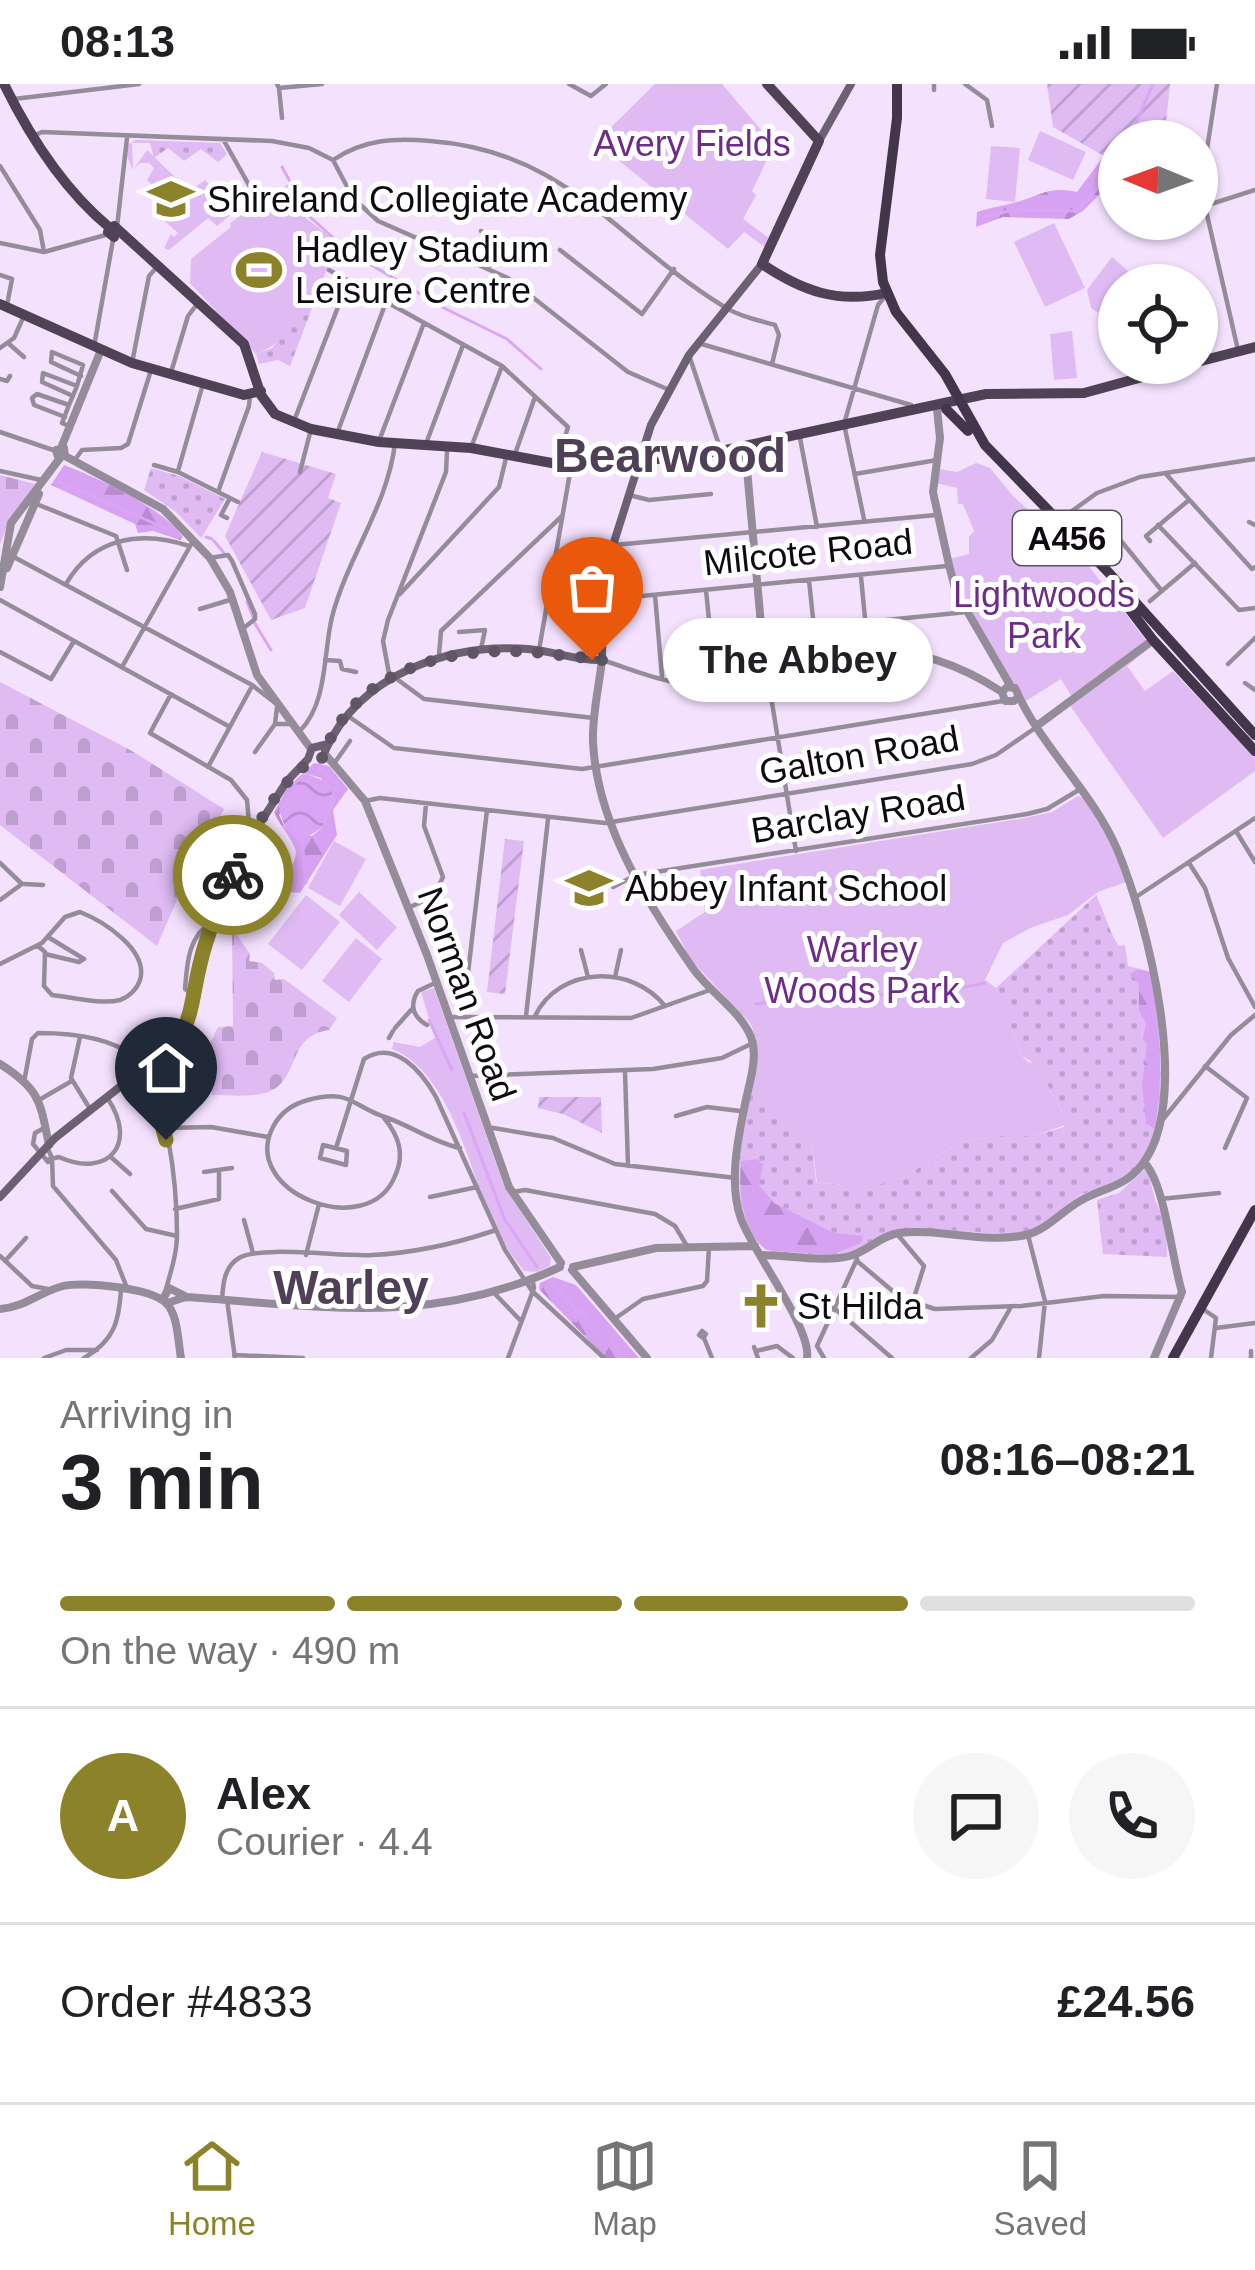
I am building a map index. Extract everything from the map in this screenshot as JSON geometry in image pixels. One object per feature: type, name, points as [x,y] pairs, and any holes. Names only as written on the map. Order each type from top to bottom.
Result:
[{"type":"highway","points":[[886,294],[880,255],[897,84]]},
{"type":"highway","name":"A456","points":[[886,294],[945,374],[952,406],[968,431],[1006,478],[1153,624],[1170,651],[1255,751]]},
{"type":"highway","name":"A456","points":[[952,406],[1098,568],[1153,640],[1247,722],[1255,735]]},
{"type":"highway","points":[[1153,624],[1153,640]]},
{"type":"highway","points":[[1206,1310],[1255,1210]]},
{"type":"highway","points":[[1176,1358],[1255,1222]]},
{"type":"main road","points":[[4,84],[33,136],[80,202],[247,348],[255,393]]},
{"type":"main road","points":[[767,84],[819,141]]},
{"type":"main road","points":[[0,1197],[175,1040],[194,1000],[213,922],[250,840],[287,782],[373,690],[439,658],[481,649],[539,650],[602,660],[601,600],[613,545],[670,385],[762,264],[851,84]]},
{"type":"main road","points":[[762,264],[820,294],[853,298],[886,294]]},
{"type":"main road","points":[[3,304],[132,363],[255,393],[280,416],[311,429],[379,442],[471,448],[557,464],[601,466],[721,452],[1008,393],[1084,393],[1118,384]]},
{"type":"main road","points":[[1218,356],[1255,347]]},
{"type":"street","points":[[12,100],[139,84]]},
{"type":"street","points":[[281,118],[278,86],[322,84]]},
{"type":"street","points":[[569,84],[590,96],[606,84]]},
{"type":"street","points":[[965,84],[987,100],[992,126]]},
{"type":"street","points":[[1211,120],[1216,84]]},
{"type":"street","points":[[33,136],[42,132],[272,141],[309,148],[333,160],[353,198],[374,218],[488,268],[538,300],[615,362],[652,383],[670,385]]},
{"type":"street","points":[[67,421],[97,348],[127,138]]},
{"type":"street","points":[[333,160],[359,146],[390,138],[498,151],[561,182],[726,309],[777,328],[772,364]]},
{"type":"street","points":[[223,139],[259,202]]},
{"type":"street","points":[[0,166],[40,230],[44,252]]},
{"type":"street","points":[[1218,200],[1255,190]]},
{"type":"street","points":[[481,231],[500,242],[488,268]]},
{"type":"street","points":[[0,243],[44,252],[114,232]]},
{"type":"street","points":[[1211,240],[1238,350]]},
{"type":"street","points":[[560,250],[642,314],[674,269]]},
{"type":"street","points":[[132,363],[148,281],[158,266]]},
{"type":"street","points":[[329,270],[502,366],[569,430],[557,464]]},
{"type":"street","points":[[0,275],[12,279],[3,304]]},
{"type":"street","points":[[293,422],[347,281]]},
{"type":"street","points":[[864,522],[844,424],[878,305],[886,294]]},
{"type":"street","points":[[337,435],[386,302]]},
{"type":"street","points":[[171,375],[186,319],[199,303]]},
{"type":"street","points":[[0,348],[8,343],[25,312]]},
{"type":"street","points":[[379,442],[424,323]]},
{"type":"street","points":[[8,343],[16,356],[25,357]]},
{"type":"street","points":[[698,344],[908,402],[913,411]]},
{"type":"street","points":[[425,445],[463,345]]},
{"type":"street","points":[[1,583],[11,523],[63,455],[69,405],[81,376],[82,363],[52,352],[51,362],[81,376]]},
{"type":"street","points":[[689,355],[721,452]]},
{"type":"street","points":[[471,448],[502,366]]},
{"type":"street","points":[[0,432],[63,455],[121,448],[128,444],[152,370]]},
{"type":"street","points":[[73,396],[41,382],[41,377],[46,372],[77,386]]},
{"type":"street","points":[[178,472],[203,384]]},
{"type":"street","points":[[218,492],[255,393]]},
{"type":"street","points":[[67,421],[34,405],[32,398],[37,394],[69,405]]},
{"type":"street","points":[[396,598],[500,488],[535,398]]},
{"type":"street","points":[[952,406],[940,435],[933,492],[936,514],[967,612],[1007,696]]},
{"type":"street","points":[[300,472],[311,429]]},
{"type":"street","points":[[800,435],[817,526]]},
{"type":"street","points":[[298,732],[314,716],[333,614],[392,470],[394,443]]},
{"type":"street","points":[[447,446],[446,472],[383,641],[392,678],[424,699],[594,718]]},
{"type":"street","points":[[745,447],[764,647],[796,851]]},
{"type":"street","name":"Norman Road","points":[[63,455],[143,496],[210,557],[231,596],[257,674],[275,704],[365,801],[437,982],[512,1192],[565,1267],[646,1358]]},
{"type":"street","points":[[1057,524],[1096,493],[1164,472],[1255,459]]},
{"type":"street","points":[[855,474],[937,460]]},
{"type":"street","points":[[154,465],[238,502]]},
{"type":"street","points":[[539,650],[571,465]]},
{"type":"street","points":[[0,471],[44,482]]},
{"type":"street","points":[[1164,472],[1255,568]]},
{"type":"street","points":[[5,555],[44,482]]},
{"type":"street","points":[[628,495],[652,500],[711,494]]},
{"type":"street","points":[[227,518],[221,515],[230,498]]},
{"type":"street","points":[[1150,541],[1146,536],[1189,500]]},
{"type":"street","points":[[34,503],[118,540],[128,570]]},
{"type":"street","points":[[613,545],[936,514]]},
{"type":"street","points":[[439,658],[441,631],[562,516]]},
{"type":"street","points":[[1158,525],[1239,610],[1255,608]]},
{"type":"street","points":[[66,584],[88,557],[118,540],[152,536],[191,543],[122,667]]},
{"type":"street","points":[[1121,541],[1162,591]]},
{"type":"street","points":[[5,555],[252,685],[275,704],[275,724],[255,752]]},
{"type":"street","points":[[210,557],[228,555],[244,586],[255,619],[241,631]]},
{"type":"street","points":[[1150,601],[1195,563]]},
{"type":"street","name":"Milcote Road","points":[[601,600],[949,565]]},
{"type":"street","points":[[407,570],[417,576]]},
{"type":"street","points":[[861,574],[868,649]]},
{"type":"street","points":[[809,580],[817,657]]},
{"type":"street","points":[[200,608],[244,586]]},
{"type":"street","points":[[706,590],[715,681]]},
{"type":"street","points":[[655,595],[662,677]]},
{"type":"street","points":[[0,600],[230,727]]},
{"type":"street","points":[[866,622],[967,612]]},
{"type":"street","points":[[459,632],[485,629],[481,649]]},
{"type":"street","points":[[1228,664],[1255,638]]},
{"type":"street","name":"Galton Road","points":[[365,801],[374,798],[608,823],[972,764],[996,755],[1153,640]]},
{"type":"street","points":[[0,652],[51,680],[74,641]]},
{"type":"street","points":[[0,1309],[72,1285],[379,1311],[492,1291],[639,1250],[709,1246],[757,1251],[856,1257],[897,1234],[995,1238],[1028,1234],[1085,1198],[1118,1187],[1144,1162],[1159,1123],[1162,1093],[1160,1013],[1149,943],[1114,844],[1082,788],[1028,712],[944,661],[868,649],[817,657],[778,645],[764,647],[715,681],[692,683],[602,660],[594,718],[595,767],[608,823],[689,964],[744,1025],[753,1043],[736,1178],[741,1218],[757,1251],[813,1345]]},
{"type":"street","points":[[325,660],[356,672]]},
{"type":"street","points":[[208,767],[257,674]]},
{"type":"street","points":[[1245,683],[1255,690]]},
{"type":"street","points":[[171,694],[152,736],[242,791],[249,810],[250,840]]},
{"type":"street","points":[[348,716],[394,748],[595,767],[1007,696]]},
{"type":"street","points":[[275,724],[290,724]]},
{"type":"street","points":[[319,753],[350,741]]},
{"type":"street","name":"Barclay Road","points":[[613,887],[636,875],[1028,814],[1047,809],[1082,788]]},
{"type":"street","points":[[409,908],[434,896],[442,877],[424,826],[427,804]]},
{"type":"street","points":[[463,1016],[487,810]]},
{"type":"street","points":[[526,1016],[548,817]]},
{"type":"street","points":[[1136,897],[1255,818]]},
{"type":"street","points":[[236,868],[230,868],[233,848],[249,824]]},
{"type":"street","points":[[1236,831],[1255,862]]},
{"type":"street","points":[[0,862],[22,884]]},
{"type":"street","points":[[1189,863],[1204,888],[1228,958],[1255,1006]]},
{"type":"street","points":[[0,900],[22,884],[43,885]]},
{"type":"street","points":[[0,964],[38,946],[65,917],[83,912],[135,951],[140,980],[130,994],[115,1001],[52,995],[44,986],[47,939]]},
{"type":"street","points":[[38,946],[45,953],[83,959],[47,939]]},
{"type":"street","points":[[581,950],[588,976]]},
{"type":"street","points":[[615,977],[621,950]]},
{"type":"street","points":[[535,1016],[560,988],[588,976],[615,977],[643,987],[666,1008]]},
{"type":"street","points":[[421,1025],[413,1010],[416,992],[437,982]]},
{"type":"street","points":[[449,1018],[625,1018],[710,990]]},
{"type":"street","points":[[393,1032],[398,1017],[413,1010]]},
{"type":"street","points":[[1159,1123],[1231,1035],[1255,1016]]},
{"type":"street","points":[[24,1082],[34,1035],[80,1037],[117,1046],[146,1068],[166,1128],[177,1235],[170,1275],[181,1358]]},
{"type":"street","points":[[80,1037],[72,1081],[91,1111]]},
{"type":"street","points":[[470,1076],[626,1071],[709,1061],[753,1043]]},
{"type":"street","points":[[336,1148],[364,1059],[381,1052],[400,1056],[432,1089],[493,1231],[528,1279],[532,1291],[508,1358]]},
{"type":"street","points":[[0,1064],[39,1100],[47,1127],[52,1186],[60,1200],[122,1270],[114,1331],[84,1358]]},
{"type":"street","points":[[1205,1066],[1246,1098],[1245,1110],[1225,1148]]},
{"type":"street","points":[[626,1071],[628,1166]]},
{"type":"street","points":[[39,1100],[72,1081]]},
{"type":"street","points":[[384,1118],[401,1151],[398,1172],[388,1190],[364,1205],[319,1204],[290,1189],[277,1174],[268,1150],[268,1137],[277,1119],[296,1104],[327,1096],[351,1100],[460,1148]]},
{"type":"street","points":[[47,1127],[38,1130],[34,1149],[82,1166],[103,1162],[122,1131],[108,1098]]},
{"type":"street","points":[[676,1116],[706,1107],[743,1111]]},
{"type":"street","points":[[166,1128],[211,1127],[268,1137]]},
{"type":"street","points":[[487,1127],[553,1138],[602,1161],[736,1178]]},
{"type":"street","points":[[323,1145],[336,1148],[350,1154],[345,1166],[320,1158],[323,1145]]},
{"type":"street","points":[[110,1156],[130,1174]]},
{"type":"street","points":[[1144,1162],[1152,1170],[1170,1223],[1170,1248],[1182,1297],[1154,1358]]},
{"type":"street","points":[[204,1172],[232,1168]]},
{"type":"street","points":[[175,1209],[219,1199],[219,1172]]},
{"type":"street","points":[[430,1197],[477,1187]]},
{"type":"street","points":[[512,1192],[525,1190],[655,1214],[675,1226],[687,1246]]},
{"type":"street","points":[[1159,1199],[1214,1194]]},
{"type":"street","points":[[112,1195],[146,1229],[177,1235]]},
{"type":"street","points":[[306,1255],[319,1204]]},
{"type":"street","points":[[244,1220],[253,1253]]},
{"type":"street","points":[[302,1358],[234,1356],[224,1280],[238,1258],[253,1253],[407,1252],[493,1231]]},
{"type":"street","points":[[897,1234],[924,1266],[912,1304]]},
{"type":"street","points":[[1028,1234],[1046,1300],[1039,1358]]},
{"type":"street","points":[[26,1238],[2,1258],[32,1286],[52,1290]]},
{"type":"street","points":[[614,1320],[644,1299],[703,1286],[709,1246]]},
{"type":"street","points":[[856,1257],[912,1304],[945,1310],[1104,1296],[1182,1297]]},
{"type":"street","points":[[812,1358],[813,1345],[856,1257]]},
{"type":"street","points":[[32,1286],[32,1302]]},
{"type":"street","points":[[492,1291],[520,1320]]},
{"type":"street","points":[[532,1291],[604,1358]]},
{"type":"street","points":[[833,1307],[892,1358]]},
{"type":"street","points":[[971,1358],[992,1340],[1011,1307]]},
{"type":"street","points":[[1206,1310],[1216,1318],[1211,1358]]},
{"type":"street","points":[[1216,1328],[1255,1323]]},
{"type":"street","points":[[812,1358],[819,1335]]},
{"type":"street","points":[[704,1338],[712,1358]]},
{"type":"street","points":[[756,1352],[777,1346],[793,1358]]},
{"type":"street","points":[[1042,1349],[1052,1358]]},
{"type":"street","points":[[44,1358],[67,1350],[97,1351]]},
{"type":"green space","name":"Avery Fields","points":[[655,84],[722,84],[774,145],[743,219],[769,238],[765,247],[744,232],[728,249],[596,142]]},
{"type":"green space","points":[[1047,84],[1170,84],[1166,120],[1098,120],[1098,153],[1053,127]]},
{"type":"green space","points":[[1040,131],[1086,152],[1073,180],[1028,160]]},
{"type":"green space","points":[[136,140],[220,143],[227,154],[218,162],[201,149],[184,161],[168,148],[154,158],[150,143],[132,143],[133,170],[128,145]]},
{"type":"green space","points":[[991,146],[1020,148],[1015,202],[986,199]]},
{"type":"green space","points":[[147,150],[178,180],[174,185],[185,195],[205,180],[227,203],[230,194],[239,208],[217,226],[208,218],[169,250],[164,248],[171,234],[178,233],[161,218],[175,206],[147,180],[154,168],[149,163],[140,163],[133,170]]},
{"type":"green space","points":[[1098,164],[1098,196],[1069,219],[1003,217],[976,227],[977,212],[1052,191],[1077,192]]},
{"type":"green space","name":"Hadley Stadium Leisure Centre","points":[[288,184],[306,218],[338,243],[297,322],[285,336],[256,354],[190,283],[191,259],[231,227],[230,223]]},
{"type":"green space","points":[[1054,223],[1085,288],[1045,307],[1014,242]]},
{"type":"green space","points":[[1098,275],[1098,312],[1091,308],[1087,290]]},
{"type":"green space","points":[[317,295],[290,366],[278,360],[259,364],[256,354],[272,348]]},
{"type":"green space","points":[[1072,331],[1077,378],[1054,380],[1050,334]]},
{"type":"green space","points":[[262,452],[336,474],[328,498],[341,503],[305,608],[271,620],[225,536]]},
{"type":"green space","name":"Lightwoods Park","points":[[976,463],[990,468],[1013,496],[1088,565],[1151,647],[1127,666],[1145,691],[1173,671],[1255,758],[1255,771],[1163,838],[1071,707],[1072,697],[1061,679],[1024,702],[978,627],[949,559],[969,554],[969,537],[974,531],[963,504],[958,504],[957,488],[936,483],[939,469],[957,472]]},
{"type":"green space","points":[[64,465],[145,504],[183,537],[138,533],[135,524],[51,485]]},
{"type":"green space","points":[[151,468],[225,499],[201,538],[176,512],[144,490]]},
{"type":"green space","points":[[0,475],[35,484],[9,521],[0,544]]},
{"type":"green space","points":[[0,682],[132,751],[224,809],[157,946],[0,825]]},
{"type":"green space","points":[[314,763],[329,766],[348,789],[333,810],[337,835],[300,893],[255,902],[294,862],[294,846],[274,812],[288,787]],"holes":[[[304,773],[321,778],[335,799],[322,828],[312,836],[286,830],[279,815]]]},
{"type":"green space","name":"Warley Woods Park","points":[[1078,796],[1084,798],[1111,841],[1126,882],[1098,892],[1068,915],[1003,943],[985,980],[996,988],[1022,1056],[1036,1063],[1068,1124],[1034,1136],[958,1143],[904,1177],[853,1193],[842,1185],[817,1182],[812,1144],[752,1089],[757,1047],[750,1023],[690,959],[676,931],[705,912],[700,870],[1025,818],[1052,812]]},
{"type":"green space","points":[[505,839],[524,841],[505,994],[487,992]]},
{"type":"green space","points":[[334,841],[366,859],[340,906],[308,888]]},
{"type":"green space","points":[[359,892],[397,927],[377,950],[339,915]]},
{"type":"green space","points":[[306,895],[340,922],[302,970],[268,944]]},
{"type":"green space","points":[[1096,895],[1116,942],[1125,945],[1128,966],[1151,972],[1158,1023],[1161,1082],[1152,1138],[1123,1179],[1081,1195],[1030,1231],[914,1230],[851,1253],[825,1257],[790,1256],[763,1247],[751,1233],[740,1194],[741,1149],[752,1089],[812,1144],[816,1182],[842,1185],[853,1192],[904,1177],[958,1143],[1034,1136],[1064,1127],[1062,1112],[1036,1064],[1022,1056],[996,988]]},
{"type":"green space","points":[[232,928],[250,954],[249,961],[262,963],[275,980],[284,979],[337,1018],[329,1030],[306,1040],[280,1085],[257,1095],[212,1095],[207,1050],[218,1027],[233,1026]]},
{"type":"green space","points":[[356,938],[382,959],[349,1002],[322,981]]},
{"type":"green space","points":[[1138,969],[1151,972],[1158,1031],[1154,1129],[1146,1123],[1142,1085],[1146,1023],[1139,1011],[1139,984],[1130,974]]},
{"type":"green space","points":[[434,988],[504,1186],[551,1258],[550,1266],[537,1272],[524,1271],[496,1230],[444,1101],[412,1061],[392,1049],[394,1042],[420,1047],[435,1038],[421,992]]},
{"type":"green space","points":[[539,1097],[601,1097],[602,1133],[538,1108]]},
{"type":"green space","points":[[757,1159],[763,1164],[759,1185],[774,1203],[834,1233],[863,1236],[861,1243],[831,1255],[766,1250],[751,1231],[741,1197],[741,1161]]},
{"type":"green space","points":[[1147,1167],[1166,1224],[1167,1257],[1103,1254],[1097,1200],[1119,1193]]},
{"type":"green space","points":[[553,1277],[576,1285],[639,1358],[606,1358],[539,1289],[540,1283]]},
{"type":"water","points":[[304,773],[330,783],[335,799],[322,828],[299,842],[286,830],[279,810]]},
{"type":"waterway","points":[[1137,120],[1153,84]]},
{"type":"waterway","points":[[282,167],[309,216],[348,251],[507,339],[541,369]]},
{"type":"waterway","points":[[984,217],[1013,210],[1076,211],[1098,188]]},
{"type":"waterway","points":[[56,480],[169,530]]},
{"type":"waterway","points":[[206,537],[212,539]]},
{"type":"waterway","points":[[214,541],[224,553]]},
{"type":"waterway","points":[[247,602],[253,617]]},
{"type":"waterway","points":[[254,622],[271,650]]},
{"type":"waterway","points":[[319,764],[339,785],[333,792]]},
{"type":"waterway","points":[[302,838],[306,883]]},
{"type":"waterway","points":[[756,1004],[834,991],[917,997],[985,983]]},
{"type":"waterway","points":[[429,1020],[452,1070]]},
{"type":"waterway","points":[[464,1113],[505,1220],[537,1267]]},
{"type":"waterway","points":[[550,1282],[595,1329]]},
{"type":"waterway","points":[[576,1321],[576,1310],[586,1312]]},
{"type":"waterway","points":[[611,1340],[623,1358]]},
{"type":"way so far","points":[[233,875],[291,777],[306,762],[322,758],[348,716],[390,679],[454,653],[481,649],[527,649],[602,660],[592,660]]},
{"type":"place","name":"Shireland Collegiate Academy","points":[[171,199]]},
{"type":"place","name":"Hadley Stadium Leisure Centre","points":[[259,270]]},
{"type":"place","name":"The Abbey","points":[[592,660]]},
{"type":"place","name":"Abbey Infant School","points":[[589,888]]},
{"type":"place","name":"St Hilda","points":[[761,1306]]},
{"type":"district","name":"Bearwood","points":[[670,455]]},
{"type":"district","name":"Warley","points":[[351,1287]]},
{"type":"route","points":[[166,1140],[146,1068],[178,1042],[189,1024],[208,935],[233,875]]}]
